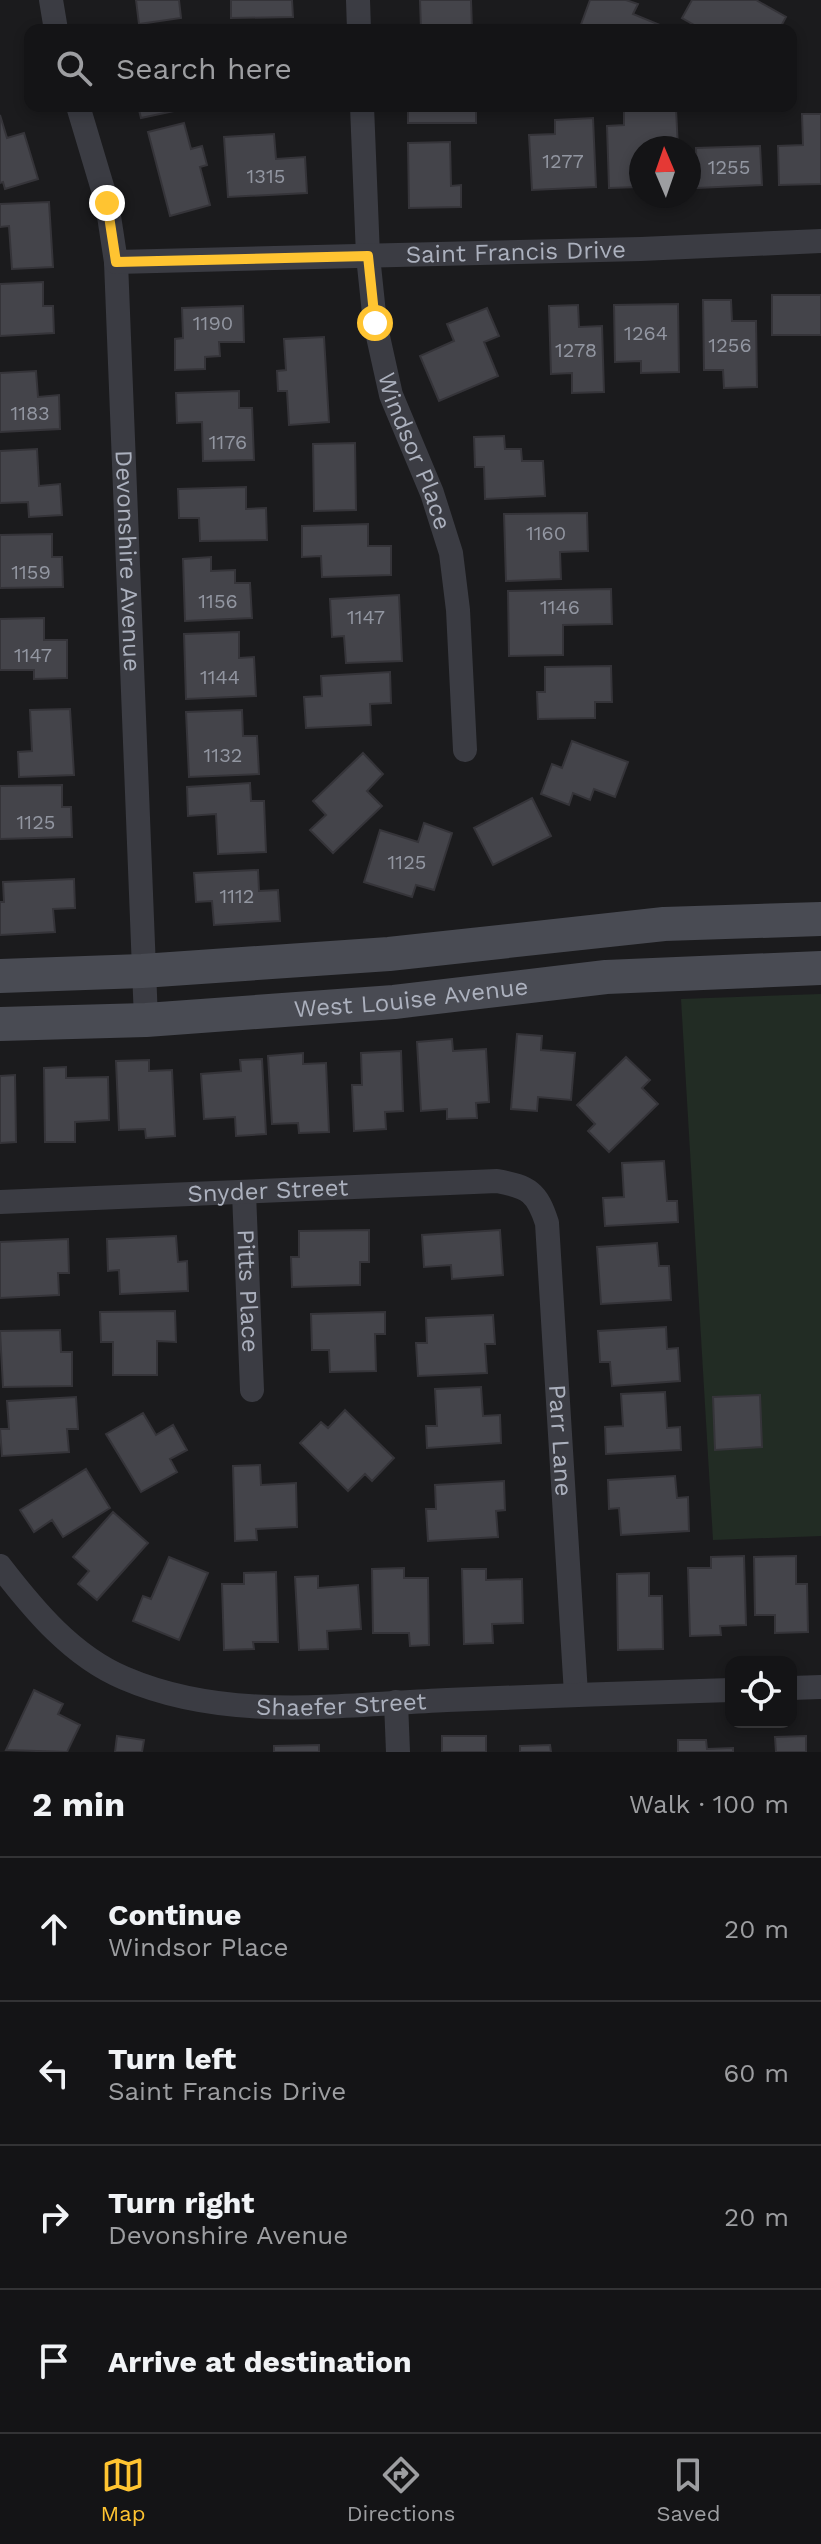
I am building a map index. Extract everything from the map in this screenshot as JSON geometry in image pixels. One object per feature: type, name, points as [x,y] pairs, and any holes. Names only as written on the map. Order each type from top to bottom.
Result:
[{"type":"main road","name":"West Louise Avenue","points":[[0,976],[142,971],[389,954],[664,924],[821,919]]},
{"type":"main road","name":"West Louise Avenue","points":[[0,1024],[146,1020],[394,1002],[606,977],[821,968]]},
{"type":"street","points":[[51,0],[55,24]]},
{"type":"street","points":[[358,0],[359,24]]},
{"type":"street","name":"Devonshire Avenue","points":[[80,112],[107,203],[116,262],[146,1020]]},
{"type":"street","name":"Windsor Place","points":[[362,112],[368,256],[375,323],[391,395],[432,493],[451,553],[458,610],[465,750]]},
{"type":"street","name":"Saint Francis Drive","points":[[116,262],[641,249],[821,241]]},
{"type":"street","name":"Snyder Street","points":[[0,1202],[497,1181],[519,1185],[532,1192]]},
{"type":"street","name":"Parr Lane","points":[[532,1192],[540,1203],[547,1223],[576,1694]]},
{"type":"street","name":"Pitts Place","points":[[244,1193],[252,1390]]},
{"type":"street","name":"Shaefer Street","points":[[0,1566],[35,1611],[73,1647],[122,1678],[186,1700],[252,1707],[329,1707],[576,1694],[725,1690]]},
{"type":"street","points":[[797,1688],[821,1687]]},
{"type":"street","points":[[396,1702],[398,1752]]},
{"type":"shaded area","points":[[821,994],[821,1536],[713,1540],[681,999]]},
{"type":"building","points":[[136,0],[179,0],[181,18],[139,24]]},
{"type":"building","points":[[231,0],[292,0],[293,17],[231,18]]},
{"type":"building","points":[[420,0],[471,0],[472,24],[421,24]]},
{"type":"building","points":[[590,0],[626,0],[638,4],[633,14],[658,24],[581,24]]},
{"type":"building","points":[[692,0],[756,0],[786,17],[782,24],[692,24],[682,18]]},
{"type":"building","points":[[140,112],[169,112],[141,118]]},
{"type":"building","points":[[408,112],[476,112],[476,123],[408,123]]},
{"type":"building","points":[[624,112],[676,112],[677,136],[629,136],[629,187],[609,188],[607,126],[624,125]]},
{"type":"building","points":[[802,114],[821,114],[821,184],[779,185],[778,146],[803,145]]},
{"type":"building","points":[[0,115],[7,138],[24,133],[38,179],[5,189],[3,182],[0,183]]},
{"type":"building","points":[[593,118],[596,187],[532,190],[529,135],[555,134],[555,120]]},
{"type":"building","points":[[184,123],[191,149],[202,146],[207,165],[200,167],[210,205],[170,216],[148,132]]},
{"type":"building","points":[[274,134],[276,159],[305,157],[307,193],[228,197],[224,137]]},
{"type":"building","points":[[450,142],[451,186],[461,185],[461,207],[409,208],[408,143]]},
{"type":"building","points":[[760,146],[762,185],[701,188],[701,148]]},
{"type":"building","points":[[49,202],[53,267],[12,269],[9,226],[0,227],[0,204]]},
{"type":"building","points":[[43,282],[43,306],[53,306],[54,333],[0,336],[0,284]]},
{"type":"building","points":[[772,295],[821,295],[821,335],[772,335]]},
{"type":"building","points":[[703,300],[731,300],[732,321],[756,321],[757,387],[724,388],[723,370],[704,370]]},
{"type":"building","points":[[678,304],[679,372],[641,373],[641,361],[615,362],[614,305]]},
{"type":"building","points":[[578,305],[579,327],[602,326],[604,392],[572,393],[572,373],[551,374],[549,306]]},
{"type":"building","points":[[243,306],[244,342],[219,342],[220,356],[205,357],[205,369],[175,370],[175,339],[183,338],[182,308]]},
{"type":"building","points":[[487,308],[499,336],[484,342],[498,376],[439,401],[420,356],[454,341],[447,324]]},
{"type":"building","points":[[324,337],[329,422],[289,425],[287,391],[278,391],[277,371],[286,370],[284,339]]},
{"type":"building","points":[[36,371],[38,397],[59,395],[60,429],[0,432],[0,373]]},
{"type":"building","points":[[239,391],[239,408],[252,408],[254,460],[203,461],[202,422],[177,423],[176,393]]},
{"type":"building","points":[[504,436],[505,449],[521,449],[522,461],[543,461],[545,496],[485,499],[484,467],[475,467],[474,437]]},
{"type":"building","points":[[355,443],[356,510],[314,511],[313,444]]},
{"type":"building","points":[[37,449],[39,486],[60,484],[62,515],[29,517],[28,502],[0,503],[0,451]]},
{"type":"building","points":[[246,487],[246,509],[266,508],[267,540],[200,541],[199,518],[179,518],[178,489]]},
{"type":"building","points":[[587,513],[588,551],[560,552],[561,579],[506,581],[504,514]]},
{"type":"building","points":[[368,524],[368,546],[391,546],[391,575],[322,577],[321,556],[302,557],[302,526]]},
{"type":"building","points":[[52,534],[52,557],[62,557],[63,587],[0,588],[0,535]]},
{"type":"building","points":[[211,557],[211,571],[235,570],[235,583],[250,583],[252,618],[185,621],[183,559]]},
{"type":"building","points":[[611,589],[612,624],[563,625],[563,655],[509,656],[508,591]]},
{"type":"building","points":[[399,595],[402,661],[346,663],[344,636],[332,637],[330,599]]},
{"type":"building","points":[[44,618],[44,640],[67,640],[67,678],[34,679],[34,670],[0,670],[0,619]]},
{"type":"building","points":[[239,632],[239,658],[254,657],[256,696],[186,699],[184,634]]},
{"type":"building","points":[[611,666],[612,702],[595,702],[595,718],[538,719],[537,692],[545,692],[545,667]]},
{"type":"building","points":[[390,672],[391,703],[370,704],[371,725],[306,728],[304,697],[322,696],[321,676]]},
{"type":"building","points":[[70,709],[74,775],[19,777],[18,752],[32,751],[30,710]]},
{"type":"building","points":[[242,710],[243,736],[257,736],[259,774],[189,777],[186,712]]},
{"type":"building","points":[[572,741],[628,762],[615,797],[594,789],[590,800],[573,793],[569,805],[541,794],[552,764],[562,768]]},
{"type":"building","points":[[363,753],[383,774],[367,791],[382,806],[333,853],[310,830],[326,815],[313,801]]},
{"type":"building","points":[[250,783],[251,801],[264,801],[266,852],[218,854],[216,814],[188,816],[187,787]]},
{"type":"building","points":[[62,785],[62,807],[71,807],[72,837],[0,839],[0,786]]},
{"type":"building","points":[[532,798],[551,836],[493,865],[474,828]]},
{"type":"building","points":[[424,823],[452,833],[434,890],[416,885],[412,897],[364,882],[380,830],[418,842]]},
{"type":"building","points":[[258,870],[259,891],[278,890],[280,921],[214,925],[212,901],[196,902],[194,873]]},
{"type":"building","points":[[74,879],[75,908],[53,909],[55,932],[0,935],[3,882]]},
{"type":"building","points":[[517,1034],[542,1036],[541,1050],[575,1053],[571,1100],[538,1097],[537,1111],[511,1109]]},
{"type":"building","points":[[452,1039],[453,1051],[486,1049],[489,1102],[476,1103],[477,1118],[447,1119],[447,1109],[421,1111],[417,1042]]},
{"type":"building","points":[[401,1051],[403,1111],[385,1112],[386,1129],[354,1131],[352,1085],[362,1085],[361,1053]]},
{"type":"building","points":[[303,1053],[303,1064],[326,1063],[329,1132],[299,1133],[298,1123],[272,1124],[268,1056]]},
{"type":"building","points":[[626,1057],[650,1080],[642,1088],[658,1104],[609,1152],[588,1131],[595,1124],[577,1105]]},
{"type":"building","points":[[262,1059],[266,1134],[236,1136],[235,1117],[204,1119],[201,1074],[241,1071],[240,1060]]},
{"type":"building","points":[[149,1060],[149,1071],[172,1070],[175,1136],[146,1138],[145,1129],[119,1130],[116,1061]]},
{"type":"building","points":[[66,1067],[66,1078],[108,1077],[109,1120],[75,1122],[75,1142],[45,1142],[44,1068]]},
{"type":"building","points":[[15,1075],[16,1142],[0,1143],[0,1076]]},
{"type":"building","points":[[664,1161],[667,1201],[677,1201],[678,1222],[605,1226],[603,1198],[624,1197],[622,1163]]},
{"type":"building","points":[[369,1230],[369,1262],[360,1262],[360,1285],[292,1287],[291,1257],[299,1257],[299,1231]]},
{"type":"building","points":[[500,1230],[503,1275],[452,1279],[451,1265],[424,1267],[422,1235]]},
{"type":"building","points":[[176,1236],[178,1262],[187,1261],[188,1291],[120,1294],[119,1270],[108,1271],[107,1239]]},
{"type":"building","points":[[68,1239],[69,1273],[58,1273],[59,1295],[0,1298],[0,1242]]},
{"type":"building","points":[[657,1243],[659,1266],[669,1266],[671,1300],[601,1304],[597,1247]]},
{"type":"building","points":[[175,1311],[176,1342],[157,1341],[157,1375],[113,1375],[113,1342],[101,1342],[100,1312]]},
{"type":"building","points":[[385,1312],[385,1334],[375,1334],[376,1371],[330,1372],[329,1350],[312,1350],[311,1314]]},
{"type":"building","points":[[493,1315],[495,1344],[485,1344],[487,1373],[418,1376],[416,1343],[427,1343],[426,1318]]},
{"type":"building","points":[[666,1327],[667,1349],[678,1348],[680,1381],[612,1386],[610,1362],[600,1362],[598,1331]]},
{"type":"building","points":[[60,1330],[61,1352],[72,1352],[72,1386],[3,1387],[0,1331]]},
{"type":"building","points":[[481,1387],[483,1416],[500,1415],[501,1443],[427,1448],[426,1426],[437,1426],[435,1389]]},
{"type":"building","points":[[665,1392],[667,1428],[680,1427],[681,1450],[606,1454],[605,1427],[623,1426],[621,1394]]},
{"type":"building","points":[[760,1395],[762,1447],[715,1450],[713,1397]]},
{"type":"building","points":[[76,1397],[78,1429],[67,1429],[69,1452],[2,1456],[0,1429],[9,1429],[7,1401]]},
{"type":"building","points":[[345,1410],[394,1458],[372,1481],[365,1474],[348,1491],[300,1443],[321,1422],[328,1428]]},
{"type":"building","points":[[143,1413],[156,1435],[173,1425],[187,1450],[170,1459],[177,1472],[141,1492],[106,1434]]},
{"type":"building","points":[[260,1465],[261,1485],[296,1483],[297,1527],[256,1529],[257,1540],[235,1541],[233,1466]]},
{"type":"building","points":[[86,1469],[110,1508],[63,1537],[52,1520],[34,1532],[20,1510]]},
{"type":"building","points":[[675,1476],[677,1498],[688,1497],[689,1531],[621,1535],[619,1508],[609,1509],[608,1480]]},
{"type":"building","points":[[504,1481],[505,1510],[496,1511],[498,1537],[428,1541],[426,1509],[436,1509],[435,1485]]},
{"type":"building","points":[[113,1512],[148,1543],[97,1600],[78,1584],[89,1571],[73,1557]]},
{"type":"building","points":[[744,1556],[746,1625],[720,1626],[721,1635],[690,1636],[688,1568],[711,1568],[711,1557]]},
{"type":"building","points":[[796,1556],[796,1584],[807,1584],[808,1632],[775,1633],[775,1615],[755,1615],[754,1557]]},
{"type":"building","points":[[169,1557],[208,1573],[179,1640],[133,1621],[143,1596],[151,1599]]},
{"type":"building","points":[[404,1568],[404,1578],[428,1578],[429,1645],[410,1646],[409,1633],[373,1633],[372,1569]]},
{"type":"building","points":[[462,1569],[486,1569],[486,1580],[522,1579],[523,1623],[492,1624],[493,1643],[464,1644]]},
{"type":"building","points":[[276,1572],[278,1642],[253,1642],[254,1649],[224,1650],[222,1584],[244,1584],[244,1573]]},
{"type":"building","points":[[649,1573],[649,1596],[662,1596],[663,1649],[618,1650],[617,1574]]},
{"type":"building","points":[[318,1576],[318,1588],[358,1585],[361,1629],[327,1631],[328,1649],[299,1650],[295,1577]]},
{"type":"building","points":[[34,1690],[63,1704],[58,1714],[80,1725],[67,1752],[6,1750]]},
{"type":"building","points":[[117,1736],[144,1740],[142,1752],[115,1752]]},
{"type":"building","points":[[442,1736],[486,1736],[486,1752],[442,1752]]},
{"type":"building","points":[[806,1736],[806,1752],[776,1752],[775,1737]]},
{"type":"building","points":[[678,1740],[706,1740],[707,1749],[733,1748],[733,1752],[678,1752]]},
{"type":"building","points":[[319,1745],[319,1752],[274,1752],[274,1746]]},
{"type":"building","points":[[550,1745],[551,1752],[520,1752],[520,1746]]},
{"type":"route","points":[[107,203],[116,262],[368,256],[375,323]]}]
